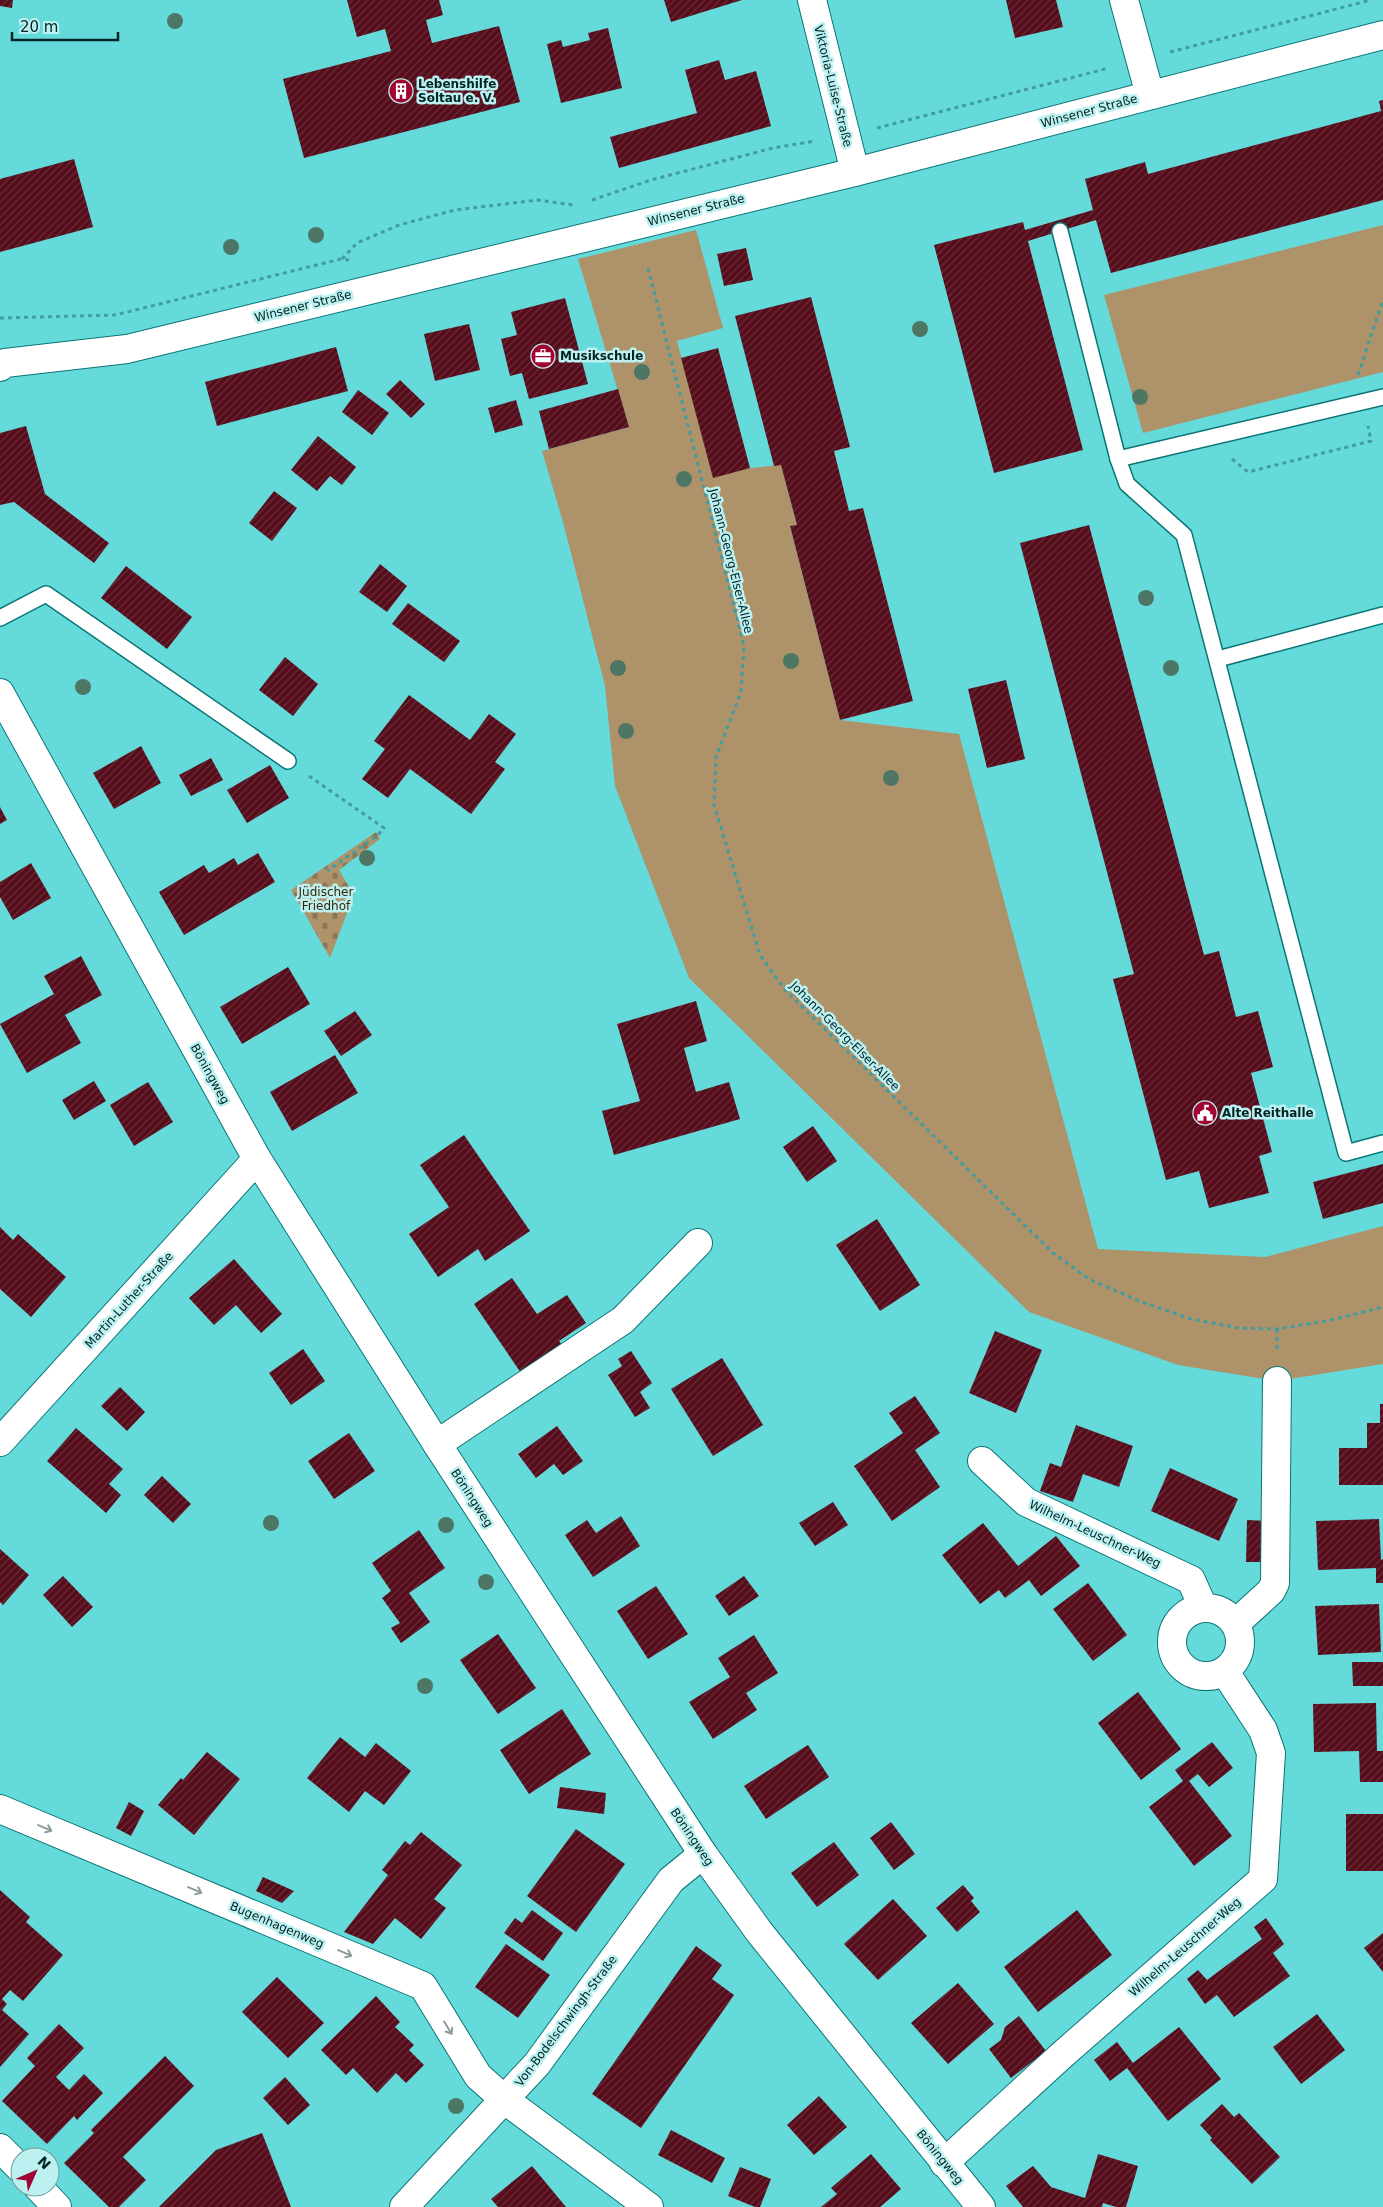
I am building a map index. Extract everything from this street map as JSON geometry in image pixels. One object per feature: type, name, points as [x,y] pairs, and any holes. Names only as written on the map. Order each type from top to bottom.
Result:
[{"type":"street","name":"Viktoria-Luise-Straße","points":[[812,0],[854,172]]},
{"type":"street","points":[[1124,0],[1150,95]]},
{"type":"street","name":"Winsener Straße","points":[[2,364],[127,349],[854,172],[1383,35]]},
{"type":"street","name":"Böningweg","points":[[0,693],[257,1159],[437,1444],[702,1854],[760,1933],[981,2207]]},
{"type":"street","name":"Martin-Luther-Straße","points":[[0,1442],[257,1159]]},
{"type":"street","points":[[437,1444],[623,1320],[698,1244]]},
{"type":"street","points":[[1236,1623],[1271,1591],[1275,1583],[1277,1381]]},
{"type":"street","name":"Wilhelm-Leuschner-Weg","points":[[982,1461],[1026,1502],[1191,1580],[1203,1607]]},
{"type":"street","points":[[1203,1607],[1222,1610],[1236,1623],[1240,1636],[1240,1650],[1235,1662],[1225,1672],[1208,1677],[1190,1674],[1177,1662],[1171,1645],[1174,1627],[1186,1613],[1203,1607]]},
{"type":"street","name":"Wilhelm-Leuschner-Weg","points":[[944,2163],[1062,2055],[1263,1878],[1271,1753],[1263,1730],[1225,1672]]},
{"type":"street","name":"Bugenhagenweg","points":[[0,1809],[423,1986],[478,2076],[506,2100]]},
{"type":"street","name":"Von-Bodelschwingh-Straße","points":[[404,2207],[506,2100],[537,2064],[671,1880],[702,1854]]},
{"type":"street","points":[[506,2100],[650,2207]]},
{"type":"street","points":[[0,2148],[10,2158]]},
{"type":"street","points":[[48,2197],[57,2207]]},
{"type":"lane","points":[[1060,231],[1118,459],[1127,484],[1184,535],[1346,1152],[1383,1143]]},
{"type":"lane","points":[[1118,459],[1383,397]]},
{"type":"lane","points":[[0,618],[46,594],[288,761]]},
{"type":"lane","points":[[1218,659],[1383,615]]},
{"type":"path","points":[[587,202],[651,180],[773,148],[845,136]]},
{"type":"path","points":[[0,318],[115,315],[341,259],[357,243],[391,228],[455,210],[538,200],[573,205],[580,203]]},
{"type":"path","name":"Johann-Georg-Elser-Allee","points":[[648,268],[744,646],[741,692],[716,757],[714,805],[760,955],[785,990],[1052,1252],[1089,1279],[1138,1301],[1191,1319],[1239,1328],[1277,1329],[1331,1320],[1383,1307]]},
{"type":"path","points":[[1363,401],[1358,374],[1383,300]]},
{"type":"path","points":[[1219,434],[1225,453],[1248,472],[1371,441]]},
{"type":"path","points":[[288,761],[384,828],[378,835],[327,871]]},
{"type":"green space","points":[[1383,225],[1383,372],[1143,433],[1104,295]]},
{"type":"green space","points":[[696,230],[723,328],[677,341],[713,477],[750,468],[781,465],[797,525],[790,527],[840,720],[959,734],[1098,1249],[1265,1257],[1383,1226],[1383,1364],[1277,1381],[1178,1365],[1029,1312],[689,978],[615,786],[605,686],[563,522],[542,451],[629,427],[578,259]]},
{"type":"green space","name":"Jüdischer Friedhof","points":[[376,832],[380,839],[339,870],[354,895],[330,958],[291,890]]},
{"type":"building","points":[[0,0],[13,0],[12,8],[0,6]]},
{"type":"building","name":"Lebenshilfe Soltau e. V.","points":[[347,0],[439,0],[443,15],[426,20],[432,43],[499,26],[520,102],[304,158],[283,79],[391,51],[385,29],[357,37]]},
{"type":"building","points":[[664,0],[742,0],[671,22]]},
{"type":"building","points":[[1006,0],[1056,0],[1063,27],[1015,38]]},
{"type":"building","points":[[608,28],[622,88],[561,103],[547,44],[561,40],[563,47],[590,40],[588,33]]},
{"type":"building","points":[[719,60],[725,80],[756,71],[771,126],[619,168],[610,137],[697,113],[685,70]]},
{"type":"building","points":[[1383,100],[1383,200],[1111,273],[1096,220],[1028,241],[1083,450],[994,473],[934,245],[1023,222],[1025,230],[1093,210],[1085,179],[1145,162],[1148,174],[1381,111],[1379,101]]},
{"type":"building","points":[[74,159],[93,227],[0,252],[0,179]]},
{"type":"building","points":[[746,248],[753,280],[724,286],[717,254]]},
{"type":"building","points":[[811,297],[850,447],[834,451],[849,511],[863,508],[913,701],[840,720],[790,526],[797,525],[781,465],[774,466],[735,316]]},
{"type":"building","name":"Musikschule","points":[[565,298],[588,384],[529,399],[522,373],[510,376],[501,339],[517,335],[511,312]]},
{"type":"building","points":[[469,324],[480,370],[435,381],[424,334]]},
{"type":"building","points":[[336,347],[348,391],[217,426],[205,382]]},
{"type":"building","points":[[718,348],[750,468],[713,478],[681,358]]},
{"type":"building","points":[[400,380],[425,404],[411,418],[386,394]]},
{"type":"building","points":[[618,389],[629,427],[549,449],[539,411]]},
{"type":"building","points":[[358,390],[389,413],[372,435],[342,412]]},
{"type":"building","points":[[516,400],[523,425],[495,433],[488,408]]},
{"type":"building","points":[[26,426],[45,494],[109,543],[94,563],[14,502],[0,505],[0,433]]},
{"type":"building","points":[[318,436],[356,467],[342,485],[330,476],[317,491],[291,470]]},
{"type":"building","points":[[274,491],[297,508],[272,541],[249,523]]},
{"type":"building","points":[[1089,525],[1204,955],[1219,951],[1236,1017],[1258,1011],[1273,1067],[1251,1073],[1272,1152],[1259,1156],[1269,1193],[1209,1208],[1199,1171],[1166,1180],[1113,979],[1134,974],[1020,543]]},
{"type":"building","points":[[380,564],[407,586],[387,612],[359,592]]},
{"type":"building","points":[[126,566],[192,617],[167,649],[101,598]]},
{"type":"building","points":[[408,603],[460,641],[444,662],[392,624]]},
{"type":"building","points":[[285,657],[318,684],[293,716],[259,690]]},
{"type":"building","points":[[1006,680],[1025,759],[987,768],[968,689]]},
{"type":"building","points":[[409,695],[470,740],[489,714],[516,734],[495,762],[505,769],[471,814],[410,769],[388,798],[362,779],[385,749],[374,741]]},
{"type":"building","points":[[141,746],[161,783],[114,809],[93,773]]},
{"type":"building","points":[[211,758],[223,780],[191,796],[179,775]]},
{"type":"building","points":[[270,765],[289,798],[247,823],[227,790]]},
{"type":"building","points":[[0,807],[7,820],[0,824]]},
{"type":"building","points":[[258,853],[275,882],[184,935],[159,892],[204,865],[209,873],[234,858],[238,865]]},
{"type":"building","points":[[31,863],[51,898],[13,920],[0,897],[0,882]]},
{"type":"building","points":[[81,956],[102,995],[65,1015],[81,1043],[27,1073],[0,1024],[54,994],[44,976]]},
{"type":"building","points":[[288,967],[310,1004],[242,1044],[220,1007]]},
{"type":"building","points":[[696,1001],[707,1041],[684,1048],[696,1092],[729,1082],[740,1119],[614,1155],[602,1111],[640,1101],[617,1024]]},
{"type":"building","points":[[355,1011],[372,1035],[341,1056],[324,1031]]},
{"type":"building","points":[[335,1055],[358,1093],[292,1131],[270,1092]]},
{"type":"building","points":[[94,1081],[106,1101],[74,1120],[62,1100]]},
{"type":"building","points":[[148,1082],[173,1122],[134,1146],[110,1105]]},
{"type":"building","points":[[813,1126],[837,1161],[807,1182],[783,1147]]},
{"type":"building","points":[[464,1135],[530,1231],[485,1261],[478,1249],[438,1277],[409,1234],[449,1207],[420,1165]]},
{"type":"building","points":[[1383,1164],[1383,1203],[1323,1219],[1313,1182]]},
{"type":"building","points":[[877,1219],[920,1285],[880,1311],[836,1245]]},
{"type":"building","points":[[0,1227],[13,1240],[18,1234],[66,1277],[31,1317],[0,1289]]},
{"type":"building","points":[[234,1259],[282,1314],[261,1333],[236,1305],[214,1325],[189,1298]]},
{"type":"building","points":[[512,1278],[537,1314],[567,1295],[586,1323],[559,1341],[562,1345],[521,1373],[474,1304]]},
{"type":"building","points":[[995,1331],[1042,1350],[1016,1413],[969,1393]]},
{"type":"building","points":[[303,1349],[325,1381],[291,1405],[269,1373]]},
{"type":"building","points":[[631,1351],[652,1383],[640,1392],[650,1408],[635,1417],[608,1375],[622,1366],[618,1359]]},
{"type":"building","points":[[722,1358],[763,1425],[713,1456],[671,1389]]},
{"type":"building","points":[[120,1387],[145,1412],[127,1431],[101,1406]]},
{"type":"building","points":[[915,1396],[940,1433],[915,1450],[940,1487],[892,1521],[854,1466],[903,1433],[889,1413]]},
{"type":"building","points":[[1380,1404],[1383,1404],[1383,1485],[1339,1485],[1339,1448],[1367,1448],[1367,1423],[1380,1423]]},
{"type":"building","points":[[1076,1425],[1133,1446],[1119,1487],[1083,1474],[1073,1502],[1040,1491],[1050,1463],[1061,1467]]},
{"type":"building","points":[[557,1426],[583,1461],[563,1475],[554,1464],[536,1478],[518,1454]]},
{"type":"building","points":[[76,1428],[123,1469],[109,1484],[121,1495],[106,1513],[47,1461]]},
{"type":"building","points":[[349,1433],[375,1471],[334,1499],[308,1461]]},
{"type":"building","points":[[1170,1468],[1238,1499],[1219,1541],[1151,1511]]},
{"type":"building","points":[[162,1476],[191,1504],[173,1523],[144,1495]]},
{"type":"building","points":[[833,1502],[848,1525],[815,1546],[799,1523]]},
{"type":"building","points":[[621,1516],[640,1546],[593,1577],[565,1535],[587,1520],[596,1533]]},
{"type":"building","points":[[1379,1519],[1383,1583],[1376,1583],[1376,1568],[1318,1570],[1316,1521]]},
{"type":"building","points":[[1247,1520],[1268,1521],[1268,1562],[1246,1562]]},
{"type":"building","points":[[983,1523],[1018,1566],[1056,1536],[1080,1566],[1041,1596],[1029,1580],[1005,1598],[999,1590],[980,1604],[942,1555]]},
{"type":"building","points":[[419,1530],[445,1568],[409,1593],[430,1622],[401,1643],[391,1628],[400,1623],[382,1598],[391,1591],[372,1563]]},
{"type":"building","points":[[0,1549],[29,1575],[3,1605],[0,1602]]},
{"type":"building","points":[[63,1576],[93,1607],[72,1627],[43,1595]]},
{"type":"building","points":[[744,1576],[759,1596],[729,1616],[715,1596]]},
{"type":"building","points":[[1088,1583],[1127,1635],[1093,1661],[1053,1609]]},
{"type":"building","points":[[656,1586],[688,1634],[648,1659],[617,1611]]},
{"type":"building","points":[[1379,1604],[1381,1652],[1318,1655],[1315,1606]]},
{"type":"building","points":[[498,1634],[536,1688],[498,1714],[460,1660]]},
{"type":"building","points":[[754,1635],[778,1673],[746,1693],[757,1710],[713,1739],[689,1702],[730,1677],[718,1658]]},
{"type":"building","points":[[1352,1662],[1383,1662],[1383,1686],[1353,1686]]},
{"type":"building","points":[[1138,1692],[1181,1749],[1141,1780],[1098,1723]]},
{"type":"building","points":[[1376,1703],[1377,1751],[1383,1751],[1383,1782],[1360,1782],[1359,1751],[1314,1752],[1313,1704]]},
{"type":"building","points":[[562,1709],[591,1754],[529,1794],[500,1750]]},
{"type":"building","points":[[340,1737],[365,1757],[376,1743],[411,1771],[384,1805],[365,1791],[349,1812],[307,1778]]},
{"type":"building","points":[[1212,1742],[1233,1768],[1209,1787],[1198,1774],[1189,1781],[1232,1836],[1194,1866],[1149,1807],[1183,1781],[1175,1770]]},
{"type":"building","points":[[808,1745],[829,1777],[766,1819],[744,1786]]},
{"type":"building","points":[[207,1752],[240,1779],[194,1835],[158,1805]]},
{"type":"building","points":[[560,1787],[606,1793],[604,1814],[557,1808]]},
{"type":"building","points":[[129,1802],[144,1811],[131,1836],[116,1828]]},
{"type":"building","points":[[1346,1814],[1383,1814],[1383,1871],[1346,1871]]},
{"type":"building","points":[[891,1822],[915,1854],[894,1870],[870,1838]]},
{"type":"building","points":[[576,1829],[625,1864],[576,1932],[527,1896]]},
{"type":"building","points":[[421,1832],[462,1865],[434,1899],[446,1908],[421,1939],[395,1918],[373,1944],[344,1932],[388,1875],[382,1870],[405,1841],[410,1845]]},
{"type":"building","points":[[834,1842],[859,1875],[817,1907],[791,1873]]},
{"type":"building","points":[[263,1877],[294,1891],[282,1903],[256,1891]]},
{"type":"building","points":[[963,1885],[974,1898],[971,1901],[980,1912],[957,1932],[936,1908]]},
{"type":"building","points":[[0,1890],[30,1917],[26,1922],[63,1955],[23,2001],[10,1990],[2,1999],[7,2004],[2,2010],[29,2034],[0,2067]]},
{"type":"building","points":[[893,1899],[927,1936],[878,1980],[844,1944]]},
{"type":"building","points":[[532,1910],[563,1933],[543,1961],[504,1933],[515,1918],[522,1923]]},
{"type":"building","points":[[1077,1910],[1112,1955],[1038,2012],[1004,1967]]},
{"type":"building","points":[[1266,1918],[1284,1944],[1273,1953],[1290,1976],[1234,2017],[1217,1995],[1205,2004],[1187,1979],[1198,1970],[1207,1980],[1262,1939],[1254,1927]]},
{"type":"building","points":[[1383,1933],[1383,1972],[1364,1948]]},
{"type":"building","points":[[506,1944],[550,1975],[518,2018],[475,1987]]},
{"type":"building","points":[[696,1946],[722,1965],[712,1979],[734,1995],[641,2128],[592,2094]]},
{"type":"building","points":[[277,1977],[324,2023],[288,2058],[242,2012]]},
{"type":"building","points":[[958,1983],[994,2024],[948,2064],[911,2023]]},
{"type":"building","points":[[376,1996],[400,2022],[395,2027],[414,2045],[409,2050],[424,2065],[406,2083],[396,2073],[377,2093],[353,2068],[346,2075],[321,2050]]},
{"type":"building","points":[[1317,2014],[1345,2050],[1301,2084],[1273,2047]]},
{"type":"building","points":[[1019,2016],[1046,2051],[1011,2078],[989,2049],[1001,2040],[1005,2027]]},
{"type":"building","points":[[59,2024],[84,2048],[56,2077],[69,2090],[84,2074],[103,2093],[77,2120],[74,2116],[47,2144],[2,2101],[35,2066],[27,2058]]},
{"type":"building","points":[[1179,2027],[1221,2079],[1168,2121],[1127,2068],[1110,2081],[1094,2060],[1117,2042],[1133,2063]]},
{"type":"building","points":[[165,2056],[194,2086],[123,2157],[146,2180],[119,2207],[109,2207],[64,2163],[94,2133],[91,2130]]},
{"type":"building","points":[[285,2077],[310,2105],[288,2125],[263,2098]]},
{"type":"building","points":[[819,2096],[847,2127],[814,2155],[787,2125]]},
{"type":"building","points":[[1222,2104],[1234,2117],[1239,2113],[1280,2157],[1252,2184],[1210,2140],[1212,2138],[1200,2125]]},
{"type":"building","points":[[671,2130],[725,2158],[712,2183],[658,2155]]},
{"type":"building","points":[[262,2133],[291,2207],[159,2207],[216,2150]]},
{"type":"building","points":[[871,2154],[901,2189],[880,2207],[821,2207],[837,2194],[831,2188]]},
{"type":"building","points":[[1098,2154],[1138,2166],[1126,2207],[1116,2207],[1103,2203],[1102,2207],[1023,2207],[1006,2186],[1033,2166],[1051,2187],[1085,2198]]},
{"type":"building","points":[[532,2166],[566,2207],[498,2207],[491,2199]]},
{"type":"building","points":[[740,2167],[771,2179],[760,2207],[755,2207],[728,2196]]},
{"type":"place","name":"Lebenshilfe Soltau e. V.","points":[[401,91]]},
{"type":"place","name":"Musikschule","points":[[543,356]]},
{"type":"place","name":"Alte Reithalle","points":[[1205,1113]]}]
